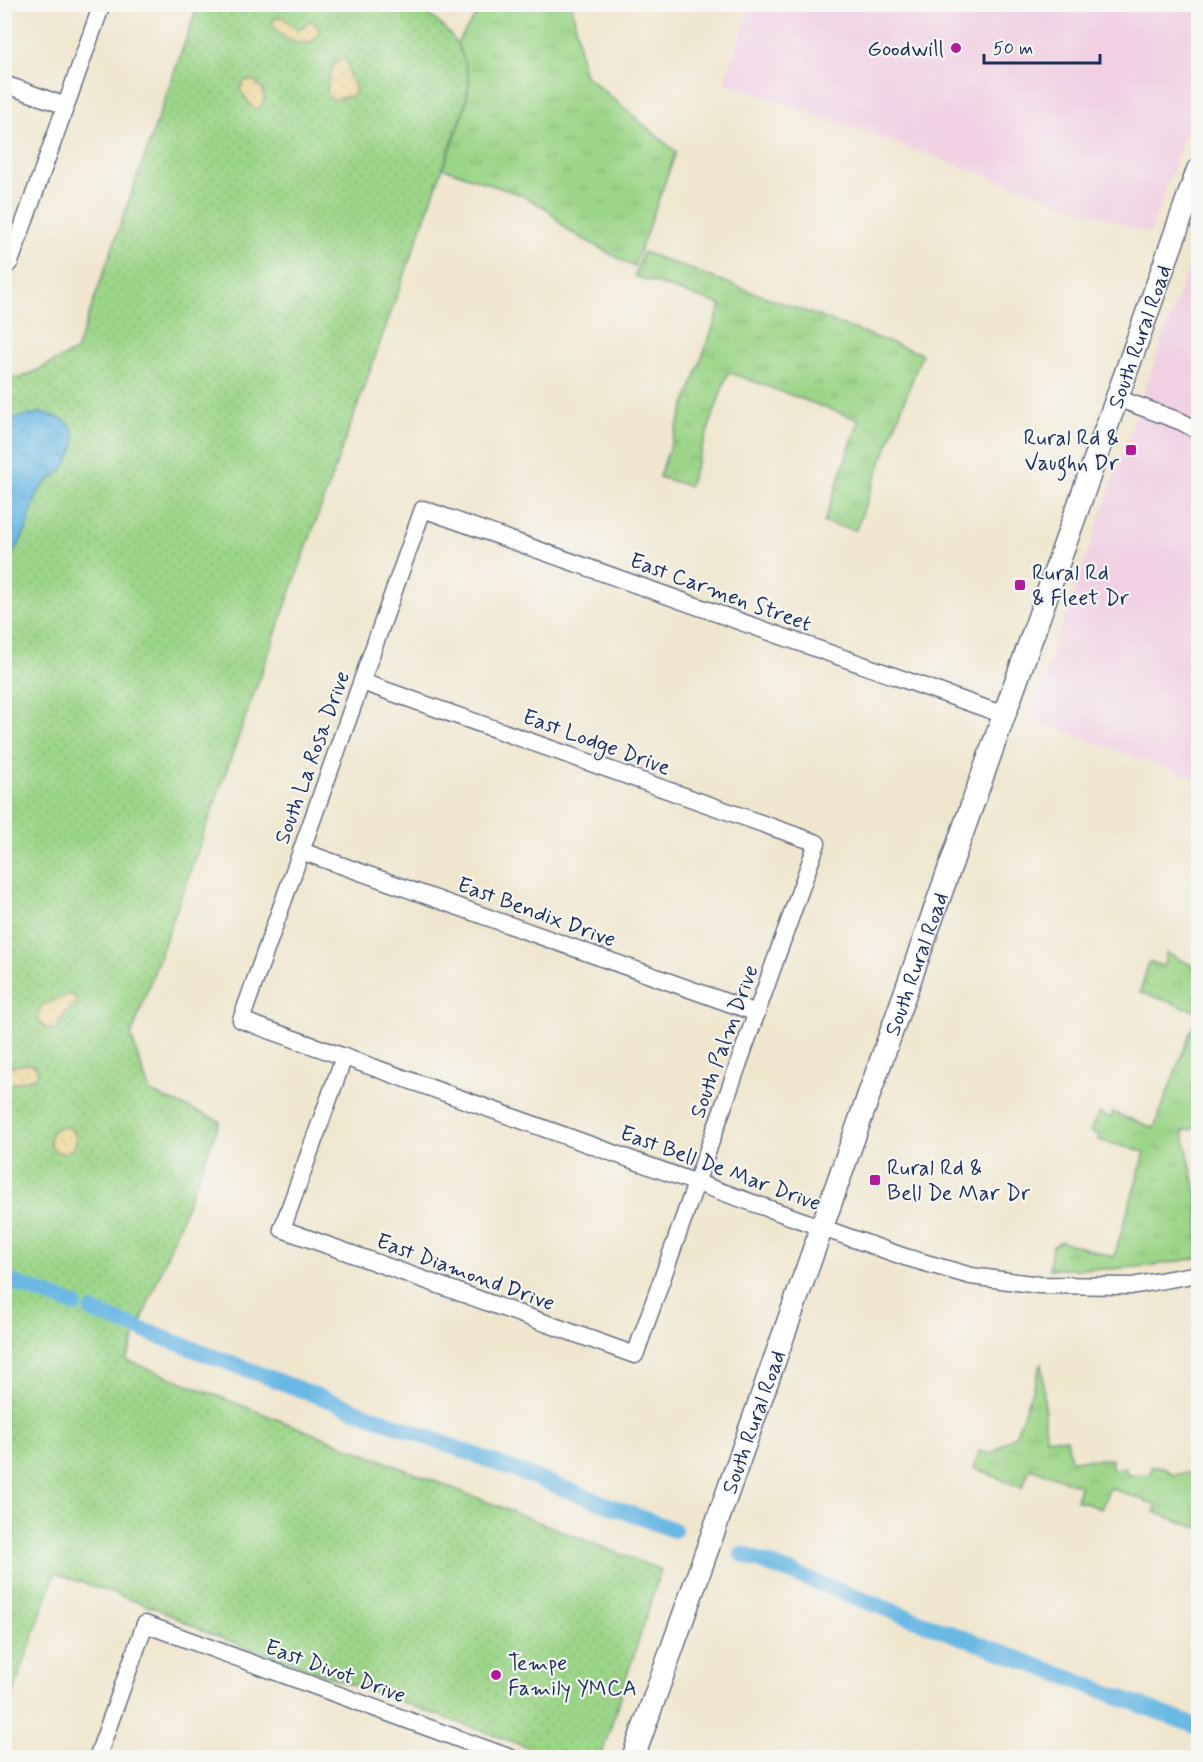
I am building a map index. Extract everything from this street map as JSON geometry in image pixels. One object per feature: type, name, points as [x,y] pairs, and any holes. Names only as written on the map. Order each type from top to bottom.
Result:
[{"type":"main road","name":"South Rural Road","points":[[633,1758],[1198,170]]},
{"type":"street","points":[[4,268],[10,262],[102,4]]},
{"type":"street","points":[[4,84],[66,106]]},
{"type":"street","points":[[1117,398],[1182,422],[1198,431]]},
{"type":"street","name":"East Carmen Street","points":[[423,509],[1004,715]]},
{"type":"street","name":"South La Rosa Drive","points":[[241,1020],[423,509]]},
{"type":"street","name":"East Lodge Drive","points":[[362,682],[817,843]]},
{"type":"street","name":"South Palm Drive","points":[[635,1355],[817,843]]},
{"type":"street","name":"East Bendix Drive","points":[[302,851],[757,1013]]},
{"type":"street","name":"East Bell De Mar Drive","points":[[241,1020],[937,1267],[971,1276],[1039,1285],[1131,1286],[1198,1274]]},
{"type":"street","name":"East Diamond Drive","points":[[344,1057],[282,1229],[635,1355]]},
{"type":"street","name":"East Divot Drive","points":[[97,1758],[145,1624],[511,1758]]},
{"type":"shaded area","points":[[752,5],[1198,5],[1198,99],[1150,234],[724,82]]},
{"type":"shaded area","points":[[1198,239],[1198,779],[1029,719]]},
{"type":"green space","points":[[198,5],[413,5],[433,18],[451,36],[464,57],[469,84],[464,109],[131,1036],[150,1092],[220,1121],[126,1360],[661,1570],[601,1757],[555,1757],[210,1634],[160,1610],[55,1573],[5,1717],[5,374],[19,379],[76,351]]},
{"type":"green space","points":[[483,5],[572,5],[584,74],[676,152],[634,267],[567,230],[546,208],[521,195],[443,168],[463,116],[468,94],[467,68],[457,43]]},
{"type":"green space","points":[[643,252],[922,354],[856,530],[824,523],[859,420],[728,372],[689,486],[659,477],[721,305],[635,276]]},
{"type":"green space","points":[[1166,953],[1198,968],[1198,1012],[1140,992],[1149,962],[1164,966]]},
{"type":"green space","points":[[1198,1012],[1198,1128],[1183,1131],[1198,1201],[1198,1258],[1111,1269],[1049,1269],[1052,1247],[1061,1241],[1114,1257],[1145,1152],[1098,1140],[1099,1134],[1090,1132],[1098,1113],[1111,1118],[1112,1112],[1154,1128]]},
{"type":"green space","points":[[1042,1363],[1046,1438],[1067,1439],[1071,1460],[1112,1459],[1112,1469],[1126,1468],[1127,1475],[1150,1474],[1151,1467],[1163,1467],[1173,1475],[1191,1472],[1198,1491],[1198,1528],[1154,1512],[1157,1505],[1110,1488],[1101,1509],[1077,1500],[1080,1486],[1030,1468],[1022,1488],[974,1468],[979,1451],[991,1454],[1016,1434]]},
{"type":"sand","points":[[283,17],[296,29],[312,21],[318,26],[319,35],[306,43],[287,39],[272,22],[275,18]]},
{"type":"sand","points":[[338,60],[348,63],[349,77],[355,89],[353,95],[333,100],[327,94],[328,85],[331,71]]},
{"type":"sand","points":[[246,80],[254,81],[263,90],[264,98],[259,109],[252,107],[239,88]]},
{"type":"sand","points":[[67,995],[74,995],[76,1002],[74,1006],[63,1015],[57,1028],[52,1030],[44,1026],[38,1020],[39,1009],[44,1004]]},
{"type":"sand","points":[[31,1064],[38,1072],[36,1077],[5,1085],[5,1067]]},
{"type":"sand","points":[[63,1127],[72,1131],[76,1140],[72,1149],[63,1153],[54,1149],[50,1140],[54,1131]]},
{"type":"water","points":[[40,413],[59,418],[69,424],[75,435],[75,442],[66,464],[40,489],[18,546],[5,559],[5,420]]},
{"type":"waterway","points":[[4,1279],[75,1305]]},
{"type":"waterway","points":[[92,1311],[674,1530]]},
{"type":"waterway","points":[[742,1554],[1198,1727]]},
{"type":"place","name":"Goodwill","points":[[956,48]]},
{"type":"place","name":"Rural Rd & Vaughn Dr","points":[[1131,450]]},
{"type":"place","name":"Rural Rd & Fleet Dr","points":[[1020,585]]},
{"type":"place","name":"Rural Rd & Bell De Mar Dr","points":[[875,1180]]},
{"type":"place","name":"Tempe Family YMCA","points":[[496,1675]]}]
